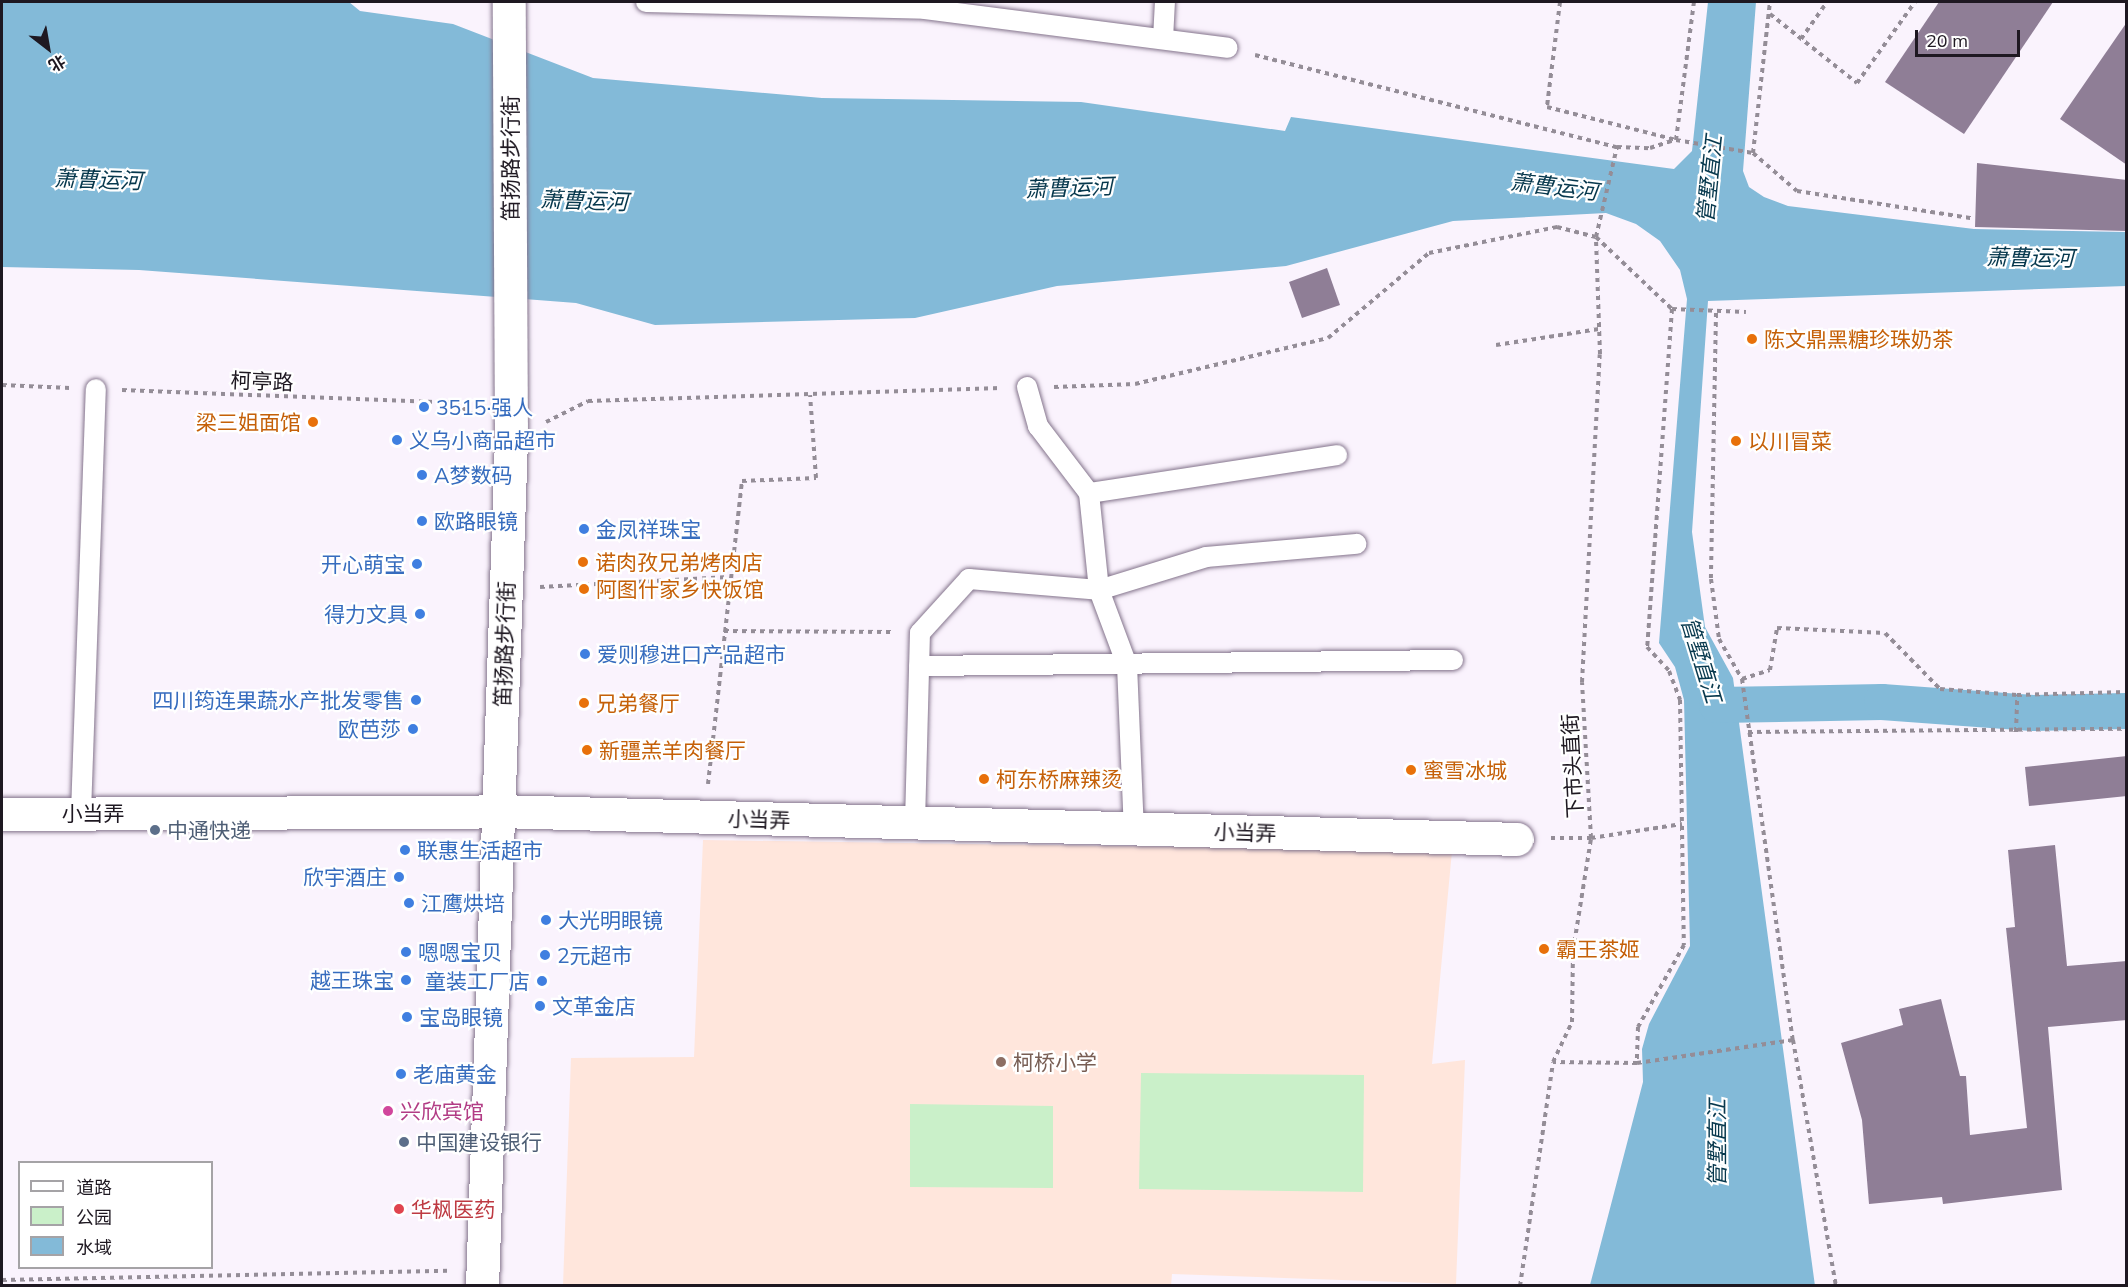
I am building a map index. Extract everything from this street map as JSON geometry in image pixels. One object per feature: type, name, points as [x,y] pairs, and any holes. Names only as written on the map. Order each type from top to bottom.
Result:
[{"type":"street","name":"笛扬路步行街","points":[[482,1278],[511,439],[509,2]]},
{"type":"street","name":"小当弄","points":[[2,814],[498,812],[1517,839]]},
{"type":"lane","points":[[646,2],[925,9],[1228,48]]},
{"type":"lane","points":[[1163,39],[1164,2]]},
{"type":"lane","points":[[1027,387],[1038,426],[1089,493],[1099,590],[1127,665],[1134,829]]},
{"type":"lane","points":[[81,813],[96,389]]},
{"type":"lane","points":[[1089,493],[1337,455]]},
{"type":"lane","points":[[915,823],[920,633],[969,579],[1099,590],[1206,557],[1356,544]]},
{"type":"lane","points":[[919,666],[1453,660]]},
{"type":"path","points":[[1560,2],[1547,107],[1676,140],[1753,153],[1797,191],[1975,219]]},
{"type":"path","points":[[1676,140],[1694,2]]},
{"type":"path","points":[[1753,153],[1770,2]]},
{"type":"path","points":[[1802,39],[1827,2]]},
{"type":"path","points":[[1770,14],[1857,83],[1915,2]]},
{"type":"path","points":[[1228,48],[1617,147],[1650,148],[1676,140]]},
{"type":"path","name":"下市头直街","points":[[1520,1286],[1553,1062],[1572,1022],[1573,951],[1591,838],[1582,682],[1599,329],[1596,237],[1617,147]]},
{"type":"path","points":[[511,439],[588,401],[1135,384],[1328,338],[1429,253],[1557,227],[1596,237],[1672,309],[1716,313],[1746,312]]},
{"type":"path","points":[[1637,1063],[1638,1027],[1684,945],[1680,700],[1669,671],[1647,647],[1672,309]]},
{"type":"path","points":[[1716,313],[1711,579],[1719,639],[1742,679],[1793,1040],[1836,1286]]},
{"type":"path","points":[[1496,345],[1599,329]]},
{"type":"path","name":"柯亭路","points":[[2,385],[455,403],[511,439]]},
{"type":"path","points":[[705,817],[741,481],[816,478],[810,394]]},
{"type":"path","points":[[506,588],[729,577]]},
{"type":"path","points":[[1742,679],[1770,670],[1777,628],[1886,633],[1940,689],[2018,695],[2127,692]]},
{"type":"path","points":[[724,631],[920,633]]},
{"type":"path","points":[[2016,732],[2018,695]]},
{"type":"path","points":[[1748,732],[2016,732],[2127,729]]},
{"type":"path","points":[[1517,839],[1591,838],[1682,824]]},
{"type":"path","points":[[1553,1062],[1637,1063],[1793,1040]]},
{"type":"path","points":[[2,1280],[482,1278]]},
{"type":"shaded area","name":"柯桥小学","points":[[703,840],[1452,851],[1432,1064],[1465,1060],[1456,1284],[1172,1274],[1171,1286],[563,1286],[571,1058],[694,1057]]},
{"type":"green space","points":[[1141,1073],[1364,1075],[1363,1192],[1139,1189]]},
{"type":"green space","points":[[910,1104],[1053,1106],[1053,1188],[910,1187]]},
{"type":"water","points":[[2,2],[349,2],[360,11],[453,24],[593,78],[822,98],[1081,102],[1285,131],[1291,117],[1674,169],[1692,151],[1708,2],[1756,2],[1743,171],[1749,187],[1764,197],[1788,206],[1974,229],[2126,232],[2126,286],[1708,301],[1692,532],[1705,627],[1733,678],[1815,1286],[1590,1285],[1643,1082],[1642,1049],[1649,1024],[1690,946],[1684,700],[1675,667],[1659,643],[1687,299],[1680,270],[1660,241],[1636,224],[1606,213],[1453,221],[1286,266],[1057,286],[915,318],[655,325],[576,303],[139,270],[2,267]]},
{"type":"building","points":[[1939,2],[2053,2],[1964,134],[1885,82]]},
{"type":"building","points":[[2127,22],[2127,165],[2060,119]]},
{"type":"building","points":[[1977,163],[2127,180],[2127,231],[1975,227]]},
{"type":"building","points":[[1327,268],[1340,305],[1302,318],[1289,282]]},
{"type":"building","points":[[2127,756],[2127,796],[2029,806],[2025,767]]},
{"type":"building","points":[[2055,845],[2067,966],[2127,961],[2127,1020],[2048,1027],[2062,1190],[1943,1204],[1942,1197],[1869,1204],[1862,1120],[1841,1043],[1903,1025],[1899,1009],[1941,999],[1960,1076],[1966,1076],[1970,1135],[2027,1128],[2006,928],[2015,927],[2008,850]]},
{"type":"waterway","name":"管墅直江","points":[[1717,705],[1882,702],[2033,713],[2126,711]]},
{"type":"place","name":"陈文鼎黑糖珍珠奶茶","points":[[1752,339]]},
{"type":"place","name":"3515·强人","points":[[424,407]]},
{"type":"place","name":"梁三姐面馆","points":[[313,422]]},
{"type":"place","name":"义乌小商品超市","points":[[397,440]]},
{"type":"place","name":"以川冒菜","points":[[1736,441]]},
{"type":"place","name":"A梦数码","points":[[422,475]]},
{"type":"place","name":"欧路眼镜","points":[[422,521]]},
{"type":"place","name":"金凤祥珠宝","points":[[584,529]]},
{"type":"place","name":"诺肉孜兄弟烤肉店","points":[[583,562]]},
{"type":"place","name":"开心萌宝","points":[[417,564]]},
{"type":"place","name":"阿图什家乡快饭馆","points":[[584,589]]},
{"type":"place","name":"得力文具","points":[[420,614]]},
{"type":"place","name":"爱则穆进口产品超市","points":[[585,654]]},
{"type":"place","name":"四川筠连果蔬水产批发零售","points":[[416,700]]},
{"type":"place","name":"兄弟餐厅","points":[[584,703]]},
{"type":"place","name":"欧芭莎","points":[[413,729]]},
{"type":"place","name":"新疆羔羊肉餐厅","points":[[587,750]]},
{"type":"place","name":"蜜雪冰城","points":[[1411,770]]},
{"type":"place","name":"柯东桥麻辣烫","points":[[984,779]]},
{"type":"place","name":"中通快递","points":[[155,830]]},
{"type":"place","name":"联惠生活超市","points":[[405,850]]},
{"type":"place","name":"欣宇酒庄","points":[[399,877]]},
{"type":"place","name":"江鹰烘培","points":[[409,903]]},
{"type":"place","name":"大光明眼镜","points":[[546,920]]},
{"type":"place","name":"霸王茶姬","points":[[1544,949]]},
{"type":"place","name":"嗯嗯宝贝","points":[[406,952]]},
{"type":"place","name":"2元超市","points":[[545,955]]},
{"type":"place","name":"越王珠宝","points":[[406,980]]},
{"type":"place","name":"童装工厂店","points":[[542,981]]},
{"type":"place","name":"文革金店","points":[[540,1006]]},
{"type":"place","name":"宝岛眼镜","points":[[407,1017]]},
{"type":"place","name":"柯桥小学","points":[[1001,1062]]},
{"type":"place","name":"老庙黄金","points":[[401,1074]]},
{"type":"place","name":"兴欣宾馆","points":[[388,1111]]},
{"type":"place","name":"中国建设银行","points":[[404,1142]]},
{"type":"place","name":"华枫医药","points":[[399,1209]]},
{"type":"water label","name":"萧曹运河","points":[[98,180]]},
{"type":"water label","name":"萧曹运河","points":[[1554,187]]},
{"type":"water label","name":"萧曹运河","points":[[1069,188]]},
{"type":"water label","name":"萧曹运河","points":[[584,201]]},
{"type":"water label","name":"萧曹运河","points":[[2030,258]]}]
